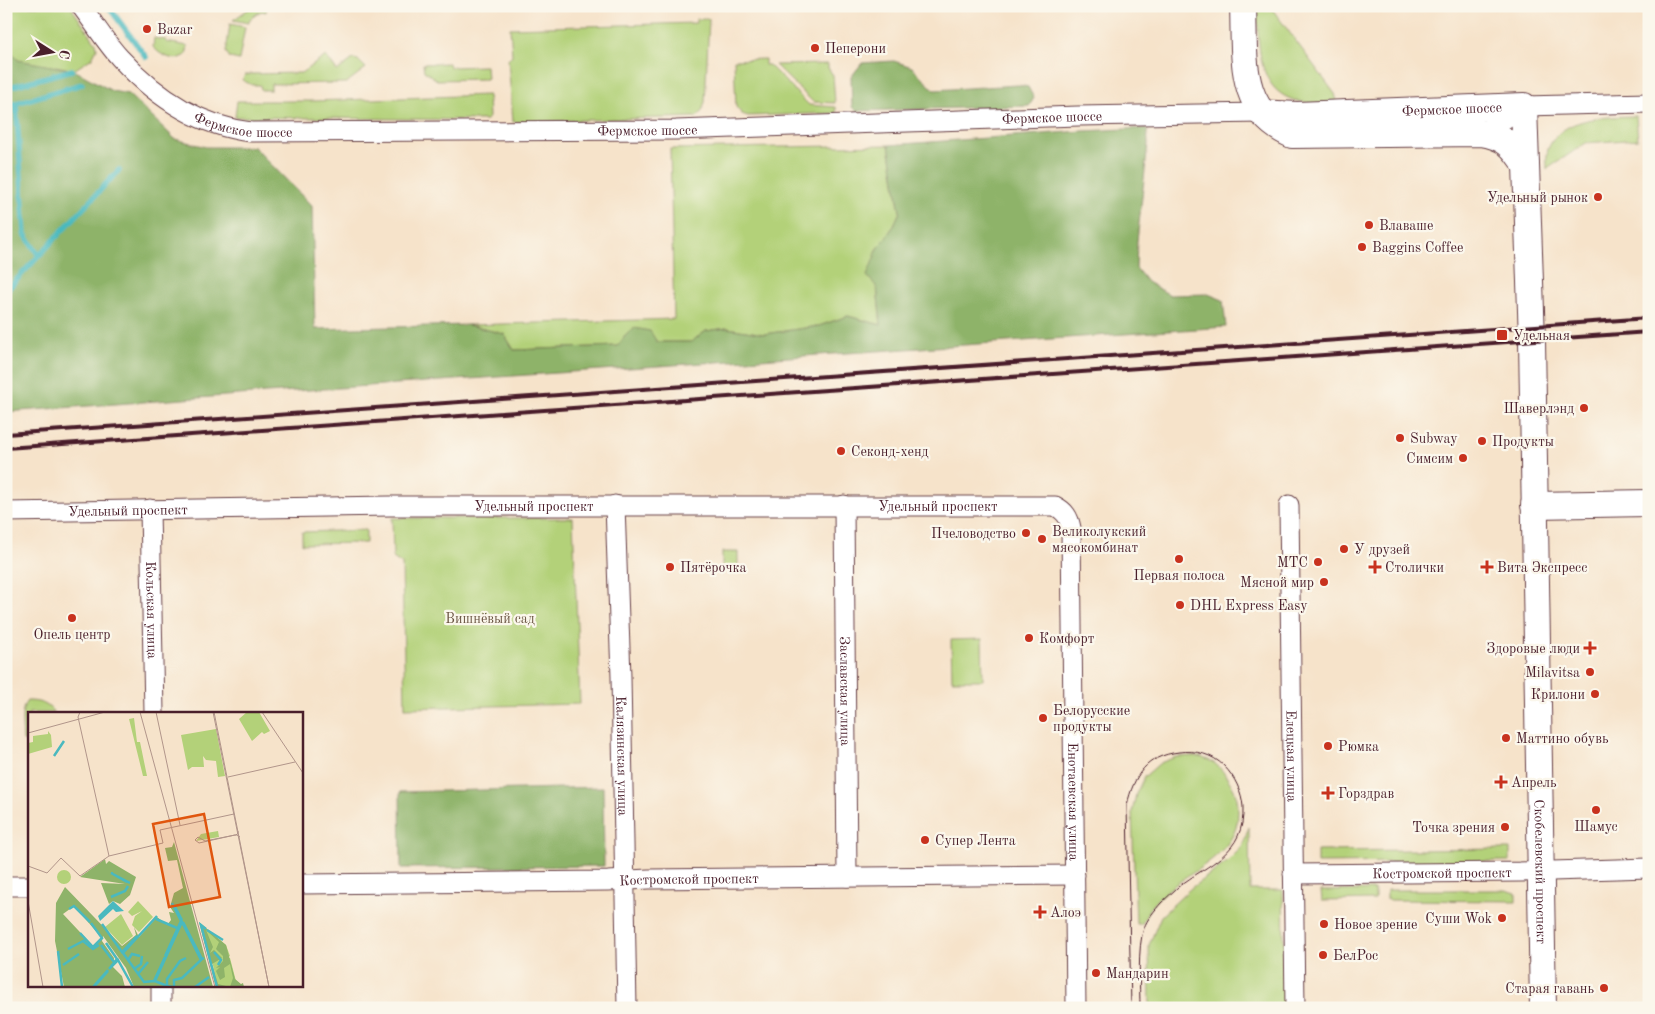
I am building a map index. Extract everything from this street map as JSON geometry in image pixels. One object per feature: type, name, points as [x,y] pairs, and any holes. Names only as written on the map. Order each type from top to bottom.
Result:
[{"type":"street","name":"Фермское шоссе","points":[[81,6],[120,58],[158,93],[188,114],[230,130],[251,132],[676,130],[1193,113],[1262,113],[1298,116],[1524,106],[1649,103]]},
{"type":"street","points":[[1243,6],[1247,80],[1252,99],[1262,113]]},
{"type":"street","name":"Фермское шоссе","points":[[1262,113],[1272,124],[1292,135],[1480,132],[1500,122],[1524,106]]},
{"type":"street","name":"Скобелевский проспект","points":[[1524,106],[1532,340],[1543,1008]]},
{"type":"street","points":[[1480,132],[1496,135],[1508,143],[1526,166]]},
{"type":"street","points":[[1534,505],[1649,503]]},
{"type":"street","name":"Удельный проспект","points":[[6,512],[615,505],[1048,505],[1061,509]]},
{"type":"street","name":"Калязинская улица","points":[[615,505],[621,677],[627,1008]]},
{"type":"street","name":"Заславская улица","points":[[844,505],[848,877]]},
{"type":"street","name":"Елецкая улица","points":[[1289,505],[1295,1008]]},
{"type":"street","name":"Кольская улица","points":[[150,509],[154,712]]},
{"type":"street","name":"Енотаевская улица","points":[[1061,509],[1070,519],[1071,528],[1076,1008]]},
{"type":"street","name":"Костромской проспект","points":[[1294,874],[1649,868]]},
{"type":"street","name":"Костромской проспект","points":[[302,884],[1075,875]]},
{"type":"street","points":[[6,886],[28,886]]},
{"type":"street","points":[[160,986],[161,1008]]},
{"type":"green space","points":[[6,6],[70,6],[96,43],[97,48],[92,58],[74,70],[56,66],[6,80]]},
{"type":"green space","points":[[253,6],[267,6],[266,12],[261,11],[250,19],[248,23],[233,20]]},
{"type":"green space","points":[[1257,6],[1270,6],[1335,94],[1338,105],[1302,102],[1287,97],[1275,89],[1263,65],[1258,36]]},
{"type":"green space","points":[[696,19],[709,19],[705,102],[702,111],[697,117],[513,122],[508,60],[512,55],[510,28],[696,23]]},
{"type":"green space","points":[[230,24],[245,27],[239,60],[230,58],[226,52]]},
{"type":"green space","points":[[154,38],[188,46],[186,55],[177,58],[164,56],[153,47]]},
{"type":"green space","points":[[6,45],[18,60],[74,70],[112,91],[128,94],[175,139],[206,147],[254,147],[312,206],[315,329],[468,325],[504,334],[514,350],[618,346],[634,328],[650,331],[657,342],[691,342],[706,331],[727,328],[764,334],[819,326],[848,316],[881,325],[877,287],[867,276],[877,250],[893,227],[900,212],[889,145],[1147,128],[1148,144],[1137,241],[1136,268],[1147,282],[1170,295],[1208,294],[1223,300],[1226,327],[6,412]]},
{"type":"green space","points":[[326,56],[337,71],[353,59],[358,60],[366,68],[346,83],[271,84],[271,90],[261,90],[260,85],[252,85],[242,80],[245,75],[251,74],[301,73]]},
{"type":"green space","points":[[765,59],[765,65],[769,65],[809,105],[836,107],[836,113],[748,116],[742,114],[736,107],[734,60]]},
{"type":"green space","points":[[894,61],[912,67],[934,90],[1018,85],[1028,87],[1034,98],[1029,106],[856,111],[852,107],[851,77],[862,63]]},
{"type":"green space","points":[[449,63],[450,67],[486,66],[487,79],[437,80],[424,71],[423,64]]},
{"type":"green space","points":[[828,64],[828,68],[833,75],[835,103],[813,102],[775,65]]},
{"type":"green space","points":[[488,95],[489,117],[487,120],[235,117],[237,101],[312,101]]},
{"type":"green space","points":[[1636,116],[1638,139],[1586,143],[1547,169],[1548,149],[1554,138],[1563,130],[1586,120]]},
{"type":"green space","points":[[889,145],[900,212],[893,227],[877,250],[877,287],[881,325],[848,316],[819,326],[764,334],[727,328],[706,331],[691,342],[657,342],[625,336],[618,346],[514,350],[504,334],[468,325],[674,319],[670,149]]},
{"type":"green space","name":"Вишнёвый сад","points":[[392,518],[573,518],[580,704],[405,708],[402,564],[393,558]]},
{"type":"green space","points":[[366,530],[366,543],[302,544],[302,532]]},
{"type":"green space","points":[[722,552],[738,552],[738,569],[722,569]]},
{"type":"green space","points":[[982,639],[983,680],[952,680],[951,640]]},
{"type":"green space","points":[[27,701],[35,701],[49,707],[53,712],[28,712],[28,743],[23,741],[22,715]]},
{"type":"green space","points":[[1195,756],[1209,760],[1218,766],[1232,786],[1238,804],[1236,828],[1229,841],[1219,853],[1164,893],[1150,908],[1142,924],[1136,924],[1132,813],[1136,794],[1144,777],[1160,763],[1176,757]]},
{"type":"green space","points":[[603,787],[604,866],[401,868],[400,792]]},
{"type":"green space","points":[[1249,827],[1250,890],[1283,890],[1285,1008],[1150,1008],[1149,945],[1161,916],[1191,888],[1227,862],[1242,847]]},
{"type":"green space","points":[[1510,849],[1510,861],[1317,863],[1317,851]]},
{"type":"green space","points":[[1375,890],[1375,900],[1322,901],[1321,891]]},
{"type":"green space","points":[[1387,890],[1506,890],[1516,893],[1516,901],[1387,900]]},
{"type":"waterway","points":[[108,6],[146,57]]},
{"type":"waterway","points":[[6,88],[72,70]]},
{"type":"waterway","points":[[6,106],[82,84]]},
{"type":"waterway","points":[[16,103],[25,234],[39,256]]},
{"type":"waterway","points":[[6,291],[119,170]]},
{"type":"tram line","points":[[1131,1008],[1127,805],[1130,794],[1143,769],[1158,758],[1179,752],[1203,754],[1219,762],[1235,780],[1243,807],[1242,823],[1238,836],[1223,856],[1178,887],[1161,903],[1147,921],[1140,946],[1140,1008]]},
{"type":"railway","points":[[6,434],[1649,318]]},
{"type":"railway","points":[[6,448],[1649,332]]},
{"type":"place","name":"Bazar","points":[[147,29]]},
{"type":"place","name":"Пеперони","points":[[815,48]]},
{"type":"place","name":"Удельный рынок","points":[[1598,197]]},
{"type":"place","name":"Влаваше","points":[[1369,225]]},
{"type":"place","name":"Baggins Coffee","points":[[1362,247]]},
{"type":"place","name":"Удельная","points":[[1502,335]]},
{"type":"place","name":"Шаверлэнд","points":[[1584,408]]},
{"type":"place","name":"Subway","points":[[1400,438]]},
{"type":"place","name":"Продукты","points":[[1482,441]]},
{"type":"place","name":"Секонд-хенд","points":[[841,451]]},
{"type":"place","name":"Симсим","points":[[1463,458]]},
{"type":"place","name":"Пчеловодство","points":[[1026,533]]},
{"type":"place","name":"Великолукский мясокомбинат","points":[[1042,539]]},
{"type":"place","name":"У друзей","points":[[1344,549]]},
{"type":"place","name":"Первая полоса","points":[[1179,559]]},
{"type":"place","name":"МТС","points":[[1318,562]]},
{"type":"place","name":"Пятёрочка","points":[[670,567]]},
{"type":"place","name":"Столички","points":[[1375,567]]},
{"type":"place","name":"Вита Экспресс","points":[[1487,567]]},
{"type":"place","name":"Мясной мир","points":[[1324,582]]},
{"type":"place","name":"DHL Express Easy","points":[[1180,605]]},
{"type":"place","name":"Опель центр","points":[[72,618]]},
{"type":"place","name":"Комфорт","points":[[1029,638]]},
{"type":"place","name":"Здоровые люди","points":[[1590,648]]},
{"type":"place","name":"Milavitsa","points":[[1590,672]]},
{"type":"place","name":"Крилони","points":[[1595,694]]},
{"type":"place","name":"Белорусские продукты","points":[[1043,718]]},
{"type":"place","name":"Маттино обувь","points":[[1506,738]]},
{"type":"place","name":"Рюмка","points":[[1328,746]]},
{"type":"place","name":"Апрель","points":[[1501,782]]},
{"type":"place","name":"Горздрав","points":[[1328,793]]},
{"type":"place","name":"Шамус","points":[[1596,810]]},
{"type":"place","name":"Точка зрения","points":[[1505,827]]},
{"type":"place","name":"Супер Лента","points":[[925,840]]},
{"type":"place","name":"Алоэ","points":[[1040,912]]},
{"type":"place","name":"Суши Wok","points":[[1502,918]]},
{"type":"place","name":"Новое зрение","points":[[1324,924]]},
{"type":"place","name":"БелРос","points":[[1323,955]]},
{"type":"place","name":"Мандарин","points":[[1096,973]]},
{"type":"place","name":"Старая гавань","points":[[1604,988]]}]
